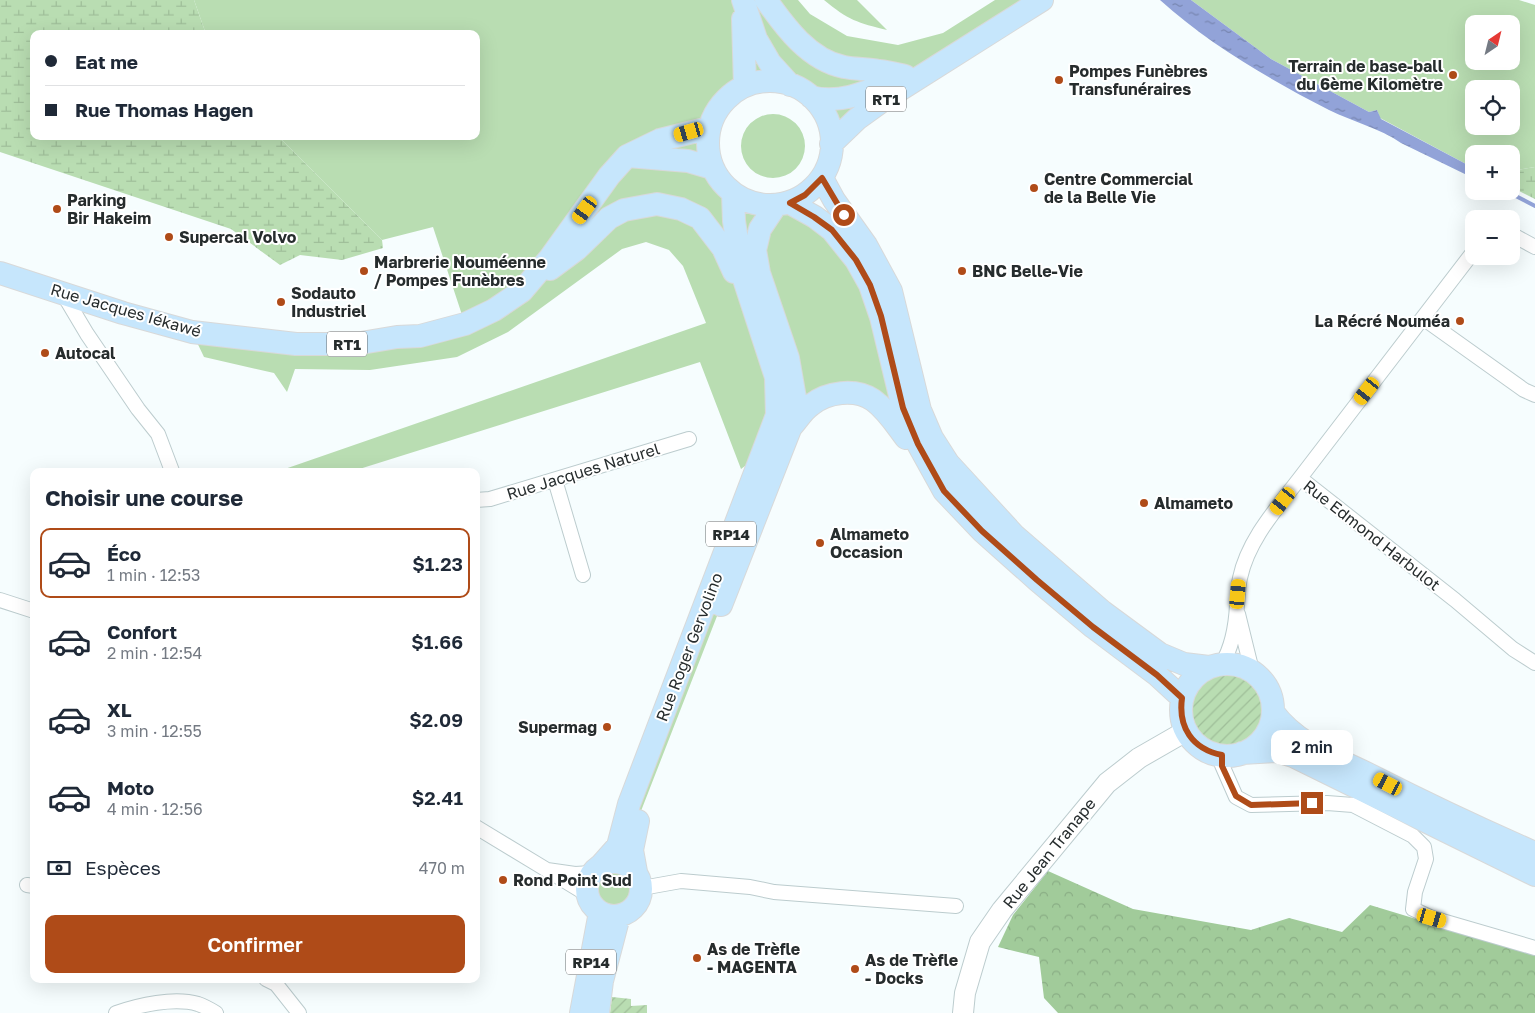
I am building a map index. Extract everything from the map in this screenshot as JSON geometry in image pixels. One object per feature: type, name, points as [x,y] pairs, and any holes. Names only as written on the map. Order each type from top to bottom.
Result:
[{"type":"main road","points":[[743,0],[756,39],[770,63],[790,85]]},
{"type":"main road","points":[[743,0],[745,86]]},
{"type":"main road","points":[[766,0],[788,31],[810,51],[844,67],[878,70],[905,76]]},
{"type":"main road","name":"RT1","points":[[831,144],[857,119],[1042,0]]},
{"type":"main road","name":"RT1","points":[[811,97],[822,100],[858,95],[947,60]]},
{"type":"main road","points":[[759,82],[780,82],[790,85],[811,97],[819,106],[829,125],[831,144],[829,160],[822,178],[805,195],[783,204],[754,204],[733,194],[719,180],[712,168],[707,148],[709,128],[722,103],[734,92],[745,86],[759,82]]},
{"type":"main road","name":"Rue Jacques Iékawé","points":[[0,273],[123,313],[192,332],[296,344],[354,344],[397,337],[420,336],[465,324],[494,310],[522,291],[550,258],[609,176],[627,156],[660,140],[709,128]]},
{"type":"main road","points":[[627,156],[688,161],[712,168]]},
{"type":"main road","points":[[822,178],[834,200],[866,245],[891,291],[920,410],[932,438],[948,463],[1014,535],[1103,612],[1160,654],[1184,664],[1237,665],[1252,671],[1261,679],[1268,689],[1272,700],[1270,725],[1264,737],[1254,746],[1232,754]]},
{"type":"main road","name":"Rue Roger Gervolino","points":[[597,868],[618,846],[629,804],[777,416],[776,377],[761,336],[742,273],[734,221],[733,194]]},
{"type":"main road","points":[[522,291],[577,249],[609,218],[624,210],[657,204],[681,209],[700,218],[723,248],[761,336]]},
{"type":"main road","points":[[783,204],[814,217],[832,230],[856,260],[870,285],[881,316],[903,408],[918,444],[944,491]]},
{"type":"main road","name":"Rue Roger Gervolino","points":[[639,880],[632,850],[641,812],[790,429],[794,398],[788,358],[759,273],[755,250],[760,229],[783,204]]},
{"type":"main road","points":[[790,429],[810,405],[827,396],[843,393],[858,394],[872,400],[888,414],[944,491],[982,531],[1093,627],[1157,675],[1182,698]]},
{"type":"main road","points":[[1215,666],[1197,674],[1188,685],[1182,698],[1182,720],[1186,730],[1194,741],[1204,749],[1232,754],[1276,750],[1292,756],[1535,875]]},
{"type":"main road","points":[[1272,712],[1281,724],[1312,746],[1456,818],[1535,853]]},
{"type":"main road","name":"Rue Jean Tranape","points":[[963,1013],[965,993],[980,942],[1002,910],[1107,783],[1139,758],[1186,730]]},
{"type":"main road","points":[[611,861],[621,862],[629,866],[639,880],[641,896],[633,909],[602,908],[587,887],[597,868],[611,861]]},
{"type":"main road","name":"RP14","points":[[581,1013],[602,908]]},
{"type":"main road","name":"RP14","points":[[598,1013],[602,981],[602,908]]},
{"type":"street","points":[[1520,239],[1535,247]]},
{"type":"street","points":[[1300,478],[1465,263]]},
{"type":"street","points":[[62,292],[97,349],[138,409],[158,434],[171,468]]},
{"type":"street","points":[[1423,318],[1524,390],[1535,395]]},
{"type":"street","name":"Rue Jacques Naturel","points":[[480,500],[490,499],[689,439]]},
{"type":"street","name":"Rue Edmond Harbulot","points":[[1215,666],[1227,655],[1231,643],[1240,579],[1252,546],[1274,512],[1300,478],[1513,649],[1535,663]]},
{"type":"street","points":[[555,480],[583,575]]},
{"type":"street","points":[[0,600],[30,610]]},
{"type":"street","points":[[1237,608],[1252,671]]},
{"type":"street","points":[[1232,754],[1222,766],[1236,796],[1251,805],[1353,804],[1413,836],[1424,847],[1426,859],[1415,892],[1413,909],[1432,918],[1535,948]]},
{"type":"street","points":[[480,829],[548,870],[602,908]]},
{"type":"street","points":[[548,870],[575,874],[597,868]]},
{"type":"street","points":[[639,880],[681,881],[750,887],[774,892],[956,906]]},
{"type":"street","points":[[274,983],[298,1013]]},
{"type":"street","points":[[116,1013],[134,1007],[166,1002],[198,1004],[216,1013]]},
{"type":"green space","points":[[0,0],[194,0],[205,30],[30,30],[30,140],[282,140],[382,240],[383,248],[342,260],[300,255],[280,265],[231,229],[0,152]]},
{"type":"green space","points":[[194,0],[798,0],[810,14],[847,36],[898,45],[943,33],[995,0],[1042,0],[832,137],[829,125],[819,106],[811,97],[798,88],[780,82],[759,82],[734,92],[722,103],[709,128],[707,148],[712,168],[719,180],[733,194],[754,203],[776,205],[841,241],[896,377],[888,414],[843,393],[790,429],[641,811],[641,895],[633,909],[627,913],[594,907],[588,895],[570,884],[575,874],[602,864],[761,454],[741,469],[700,362],[363,468],[288,468],[706,323],[683,266],[669,250],[646,242],[622,249],[508,332],[457,357],[370,370],[295,369],[287,392],[274,373],[204,357],[192,332],[296,344],[465,324],[433,227],[382,240],[282,140],[480,140],[480,30],[205,30]]},
{"type":"green space","points":[[824,0],[857,0],[887,30],[854,20]]},
{"type":"green space","points":[[1191,0],[1519,0],[1535,5],[1535,167],[1520,170],[1520,145],[1465,145],[1465,163],[1380,118],[1377,110],[1369,112],[1271,59]]},
{"type":"green space","points":[[767,114],[779,114],[796,123],[803,134],[805,146],[803,158],[796,169],[779,178],[767,178],[755,173],[746,164],[741,152],[741,140],[746,128],[755,119]]},
{"type":"green space","points":[[1535,167],[1535,199],[1520,192],[1520,170]]},
{"type":"green space","points":[[1226,672],[1241,675],[1258,689],[1262,696],[1265,711],[1262,726],[1248,743],[1241,747],[1226,750],[1211,747],[1194,733],[1190,726],[1187,711],[1190,696],[1204,679],[1211,675]]},
{"type":"green space","points":[[1048,871],[1133,909],[1251,930],[1289,918],[1342,932],[1370,905],[1535,955],[1535,1013],[1058,1013],[1044,998],[1039,957],[998,947],[1013,915]]},
{"type":"green space","points":[[612,997],[631,999],[631,1006],[647,1005],[647,1013],[610,1013]]},
{"type":"water","points":[[1160,0],[1191,0],[1271,59],[1369,112],[1377,110],[1381,119],[1465,163],[1465,174],[1384,133],[1329,110],[1284,86],[1199,32]]},
{"type":"waterway","points":[[1520,198],[1535,206]]},
{"type":"place","name":"Terrain de base-ball du 6ème Kilomètre","points":[[1453,75]]},
{"type":"place","name":"Pompes Funèbres Transfunéraires","points":[[1059,80]]},
{"type":"place","name":"Centre Commercial de la Belle Vie","points":[[1034,188]]},
{"type":"place","name":"Parking Bir Hakeim","points":[[57,209]]},
{"type":"place","name":"Supercal Volvo","points":[[169,237]]},
{"type":"place","name":"Marbrerie Nouméenne / Pompes Funèbres","points":[[364,271]]},
{"type":"place","name":"BNC Belle-Vie","points":[[962,271]]},
{"type":"place","name":"Sodauto Industriel","points":[[281,302]]},
{"type":"place","name":"La Récré Nouméa","points":[[1460,321]]},
{"type":"place","name":"Autocal","points":[[45,353]]},
{"type":"place","name":"Almameto","points":[[1144,503]]},
{"type":"place","name":"Almameto Occasion","points":[[820,543]]},
{"type":"place","name":"Supermag","points":[[607,727]]},
{"type":"place","name":"Rond Point Sud","points":[[503,880]]},
{"type":"place","name":"As de Trèfle - MAGENTA","points":[[697,958]]},
{"type":"place","name":"As de Trèfle - Docks","points":[[855,969]]},
{"type":"route","points":[[844,215],[822,178],[805,195],[790,203],[832,230],[856,260],[870,285],[881,316],[903,408],[918,444],[944,491],[982,531],[1037,580],[1093,627],[1157,675],[1182,698],[1182,720],[1186,730],[1194,741],[1204,749],[1222,755],[1222,766],[1236,796],[1251,805],[1312,803]]}]
